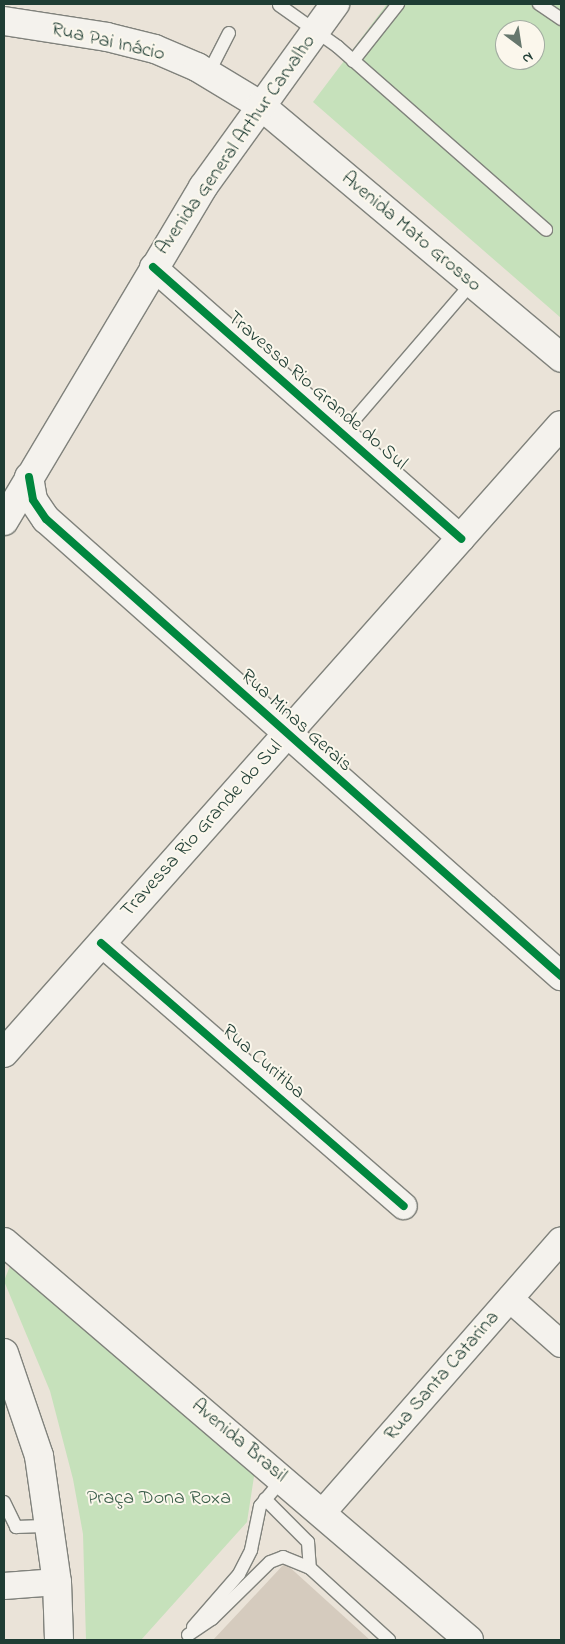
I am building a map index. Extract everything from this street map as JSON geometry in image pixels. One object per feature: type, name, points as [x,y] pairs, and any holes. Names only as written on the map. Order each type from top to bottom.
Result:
[{"type":"main road","name":"Avenida General Arthur Carvalho","points":[[4,522],[153,267],[260,105],[335,4]]},
{"type":"main road","name":"Rua Pai Inácio","points":[[4,21],[155,49],[208,74],[260,105]]},
{"type":"main road","name":"Avenida Mato Grosso","points":[[260,105],[561,358]]},
{"type":"main road","name":"Travessa Rio Grande do Sul","points":[[4,1053],[561,425]]},
{"type":"main road","name":"Rua Minas Gerais","points":[[29,477],[33,500],[46,519],[286,735],[561,976]]},
{"type":"main road","points":[[4,522],[23,514],[46,519]]},
{"type":"main road","name":"Avenida Brasil","points":[[5,1243],[323,1512],[469,1640]]},
{"type":"main road","points":[[4,1353],[39,1456],[57,1582],[59,1640]]},
{"type":"street","name":"Travessa Rio Grande do Sul","points":[[153,267],[461,539]]},
{"type":"street","name":"Rua Curitiba","points":[[101,943],[404,1206]]},
{"type":"street","name":"Rua Santa Catarina","points":[[323,1512],[561,1240]]},
{"type":"street","points":[[510,1299],[561,1344]]},
{"type":"street","points":[[4,1586],[57,1582]]},
{"type":"lane","points":[[354,61],[398,4]]},
{"type":"lane","points":[[539,4],[561,19]]},
{"type":"lane","points":[[279,5],[316,29],[354,61],[546,230]]},
{"type":"lane","points":[[208,74],[229,33]]},
{"type":"lane","points":[[342,434],[472,283]]},
{"type":"lane","points":[[185,1638],[239,1574],[265,1499],[283,1478]]},
{"type":"lane","points":[[265,1499],[308,1542],[310,1568]]},
{"type":"lane","points":[[4,1502],[16,1527],[50,1526]]},
{"type":"lane","points":[[185,1638],[212,1619],[270,1562],[284,1557],[310,1568],[389,1640]]},
{"type":"green space","points":[[387,4],[561,4],[561,318],[313,102]]},
{"type":"green space","name":"Praça Dona Roxa","points":[[10,1266],[255,1470],[247,1522],[141,1640],[86,1640],[83,1534],[73,1479],[50,1391],[4,1281]]},
{"type":"building","points":[[285,1563],[370,1640],[213,1640]]},
{"type":"cycle path","points":[[153,267],[461,539]]},
{"type":"cycle path","points":[[29,477],[33,500],[46,519],[561,976]]},
{"type":"cycle path","points":[[101,943],[404,1206]]}]
